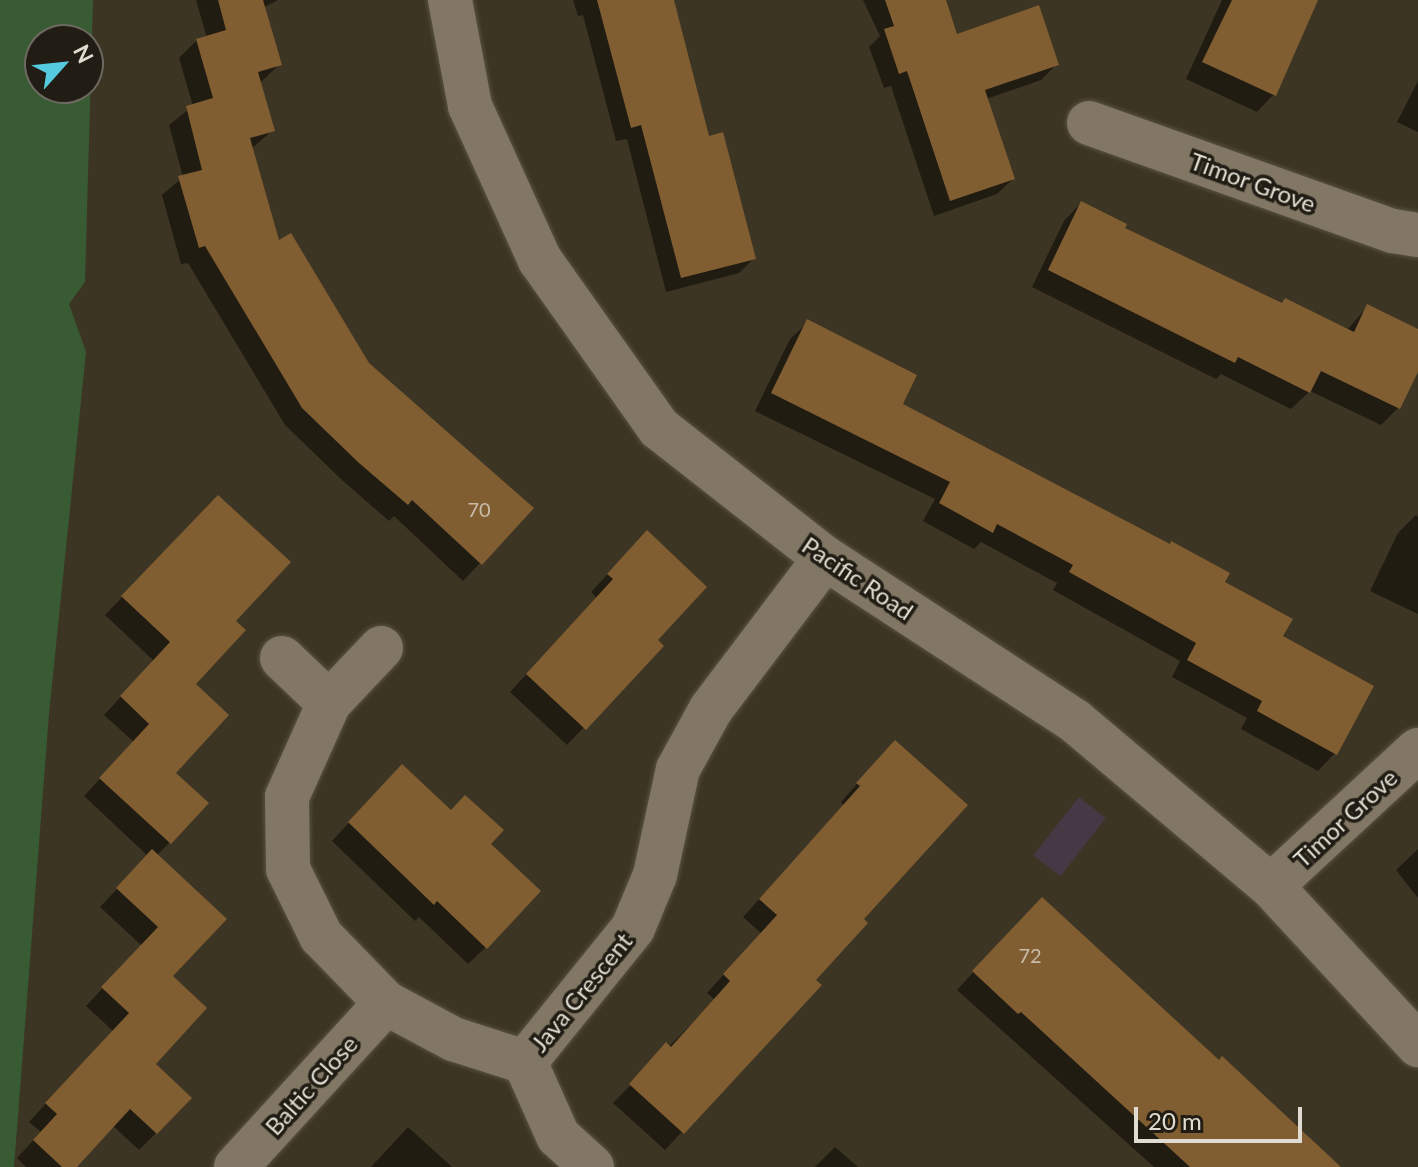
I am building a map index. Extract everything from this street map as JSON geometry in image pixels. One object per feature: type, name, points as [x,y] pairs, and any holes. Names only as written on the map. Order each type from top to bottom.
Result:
[{"type":"street","name":"Pacific Road","points":[[450,0],[470,106],[540,260],[659,428],[825,558],[1075,721],[1271,886],[1418,1045]]},
{"type":"street","name":"Timor Grove","points":[[1089,123],[1379,226],[1418,235]]},
{"type":"street","name":"Java Crescent","points":[[592,1167],[558,1136],[525,1062],[633,928],[655,875],[678,769],[711,709],[825,558]]},
{"type":"street","points":[[381,648],[329,703],[287,797],[288,869],[321,936],[386,1003],[453,1039],[525,1062]]},
{"type":"street","points":[[282,658],[329,703]]},
{"type":"street","name":"Timor Grove","points":[[1271,886],[1418,750]]},
{"type":"street","name":"Baltic Close","points":[[236,1167],[386,1003]]},
{"type":"shaded area","points":[[1079,797],[1106,818],[1060,876],[1033,855]]},
{"type":"green space","points":[[0,0],[93,0],[92,24],[24,24],[24,104],[90,104],[85,282],[69,304],[86,352],[49,714],[14,1167],[0,1167]]},
{"type":"building","points":[[218,0],[263,0],[282,65],[258,72],[275,131],[250,138],[279,240],[291,233],[369,363],[534,508],[482,565],[412,500],[408,505],[359,463],[302,408],[205,246],[199,248],[178,176],[202,170],[186,106],[213,98],[196,39],[226,30]]},
{"type":"building","points":[[597,0],[674,0],[709,136],[723,132],[756,259],[681,278],[641,125],[631,128]]},
{"type":"building","points":[[885,0],[946,0],[957,34],[1039,5],[1059,65],[985,90],[1015,179],[950,201],[907,71],[899,74],[884,29],[894,26]]},
{"type":"building","points":[[1232,0],[1318,0],[1276,96],[1202,62]]},
{"type":"building","points":[[1081,201],[1127,224],[1125,228],[1282,303],[1285,298],[1354,332],[1367,304],[1418,329],[1418,372],[1400,409],[1321,371],[1310,393],[1238,357],[1235,363],[1048,270]]},
{"type":"building","points":[[807,319],[917,375],[903,404],[1230,573],[1225,582],[1293,619],[1283,636],[1374,686],[1337,755],[1257,711],[1262,701],[1187,660],[1196,643],[1069,572],[1073,565],[997,524],[993,533],[939,503],[950,482],[771,393]]},
{"type":"building","points":[[218,495],[291,562],[236,621],[246,630],[196,684],[229,715],[176,773],[209,803],[171,844],[99,778],[149,724],[120,696],[170,642],[121,596]]},
{"type":"building","points":[[647,530],[707,587],[658,640],[664,646],[586,730],[526,674],[613,579],[607,574]]},
{"type":"building","points":[[895,740],[968,805],[864,919],[868,923],[816,980],[822,985],[684,1134],[629,1084],[666,1042],[671,1047],[730,981],[723,974],[777,915],[759,899],[860,786],[856,783]]},
{"type":"building","points":[[402,764],[451,810],[465,795],[504,830],[491,844],[541,891],[487,949],[437,901],[434,905],[348,822]]},
{"type":"building","points":[[152,849],[227,919],[173,976],[207,1008],[156,1064],[192,1098],[157,1134],[130,1109],[77,1167],[62,1167],[33,1140],[57,1114],[45,1103],[129,1013],[101,987],[158,927],[116,888]]},
{"type":"building","points":[[1042,897],[1219,1060],[1222,1056],[1341,1167],[1190,1167],[1021,1012],[1018,1014],[972,971]]}]
